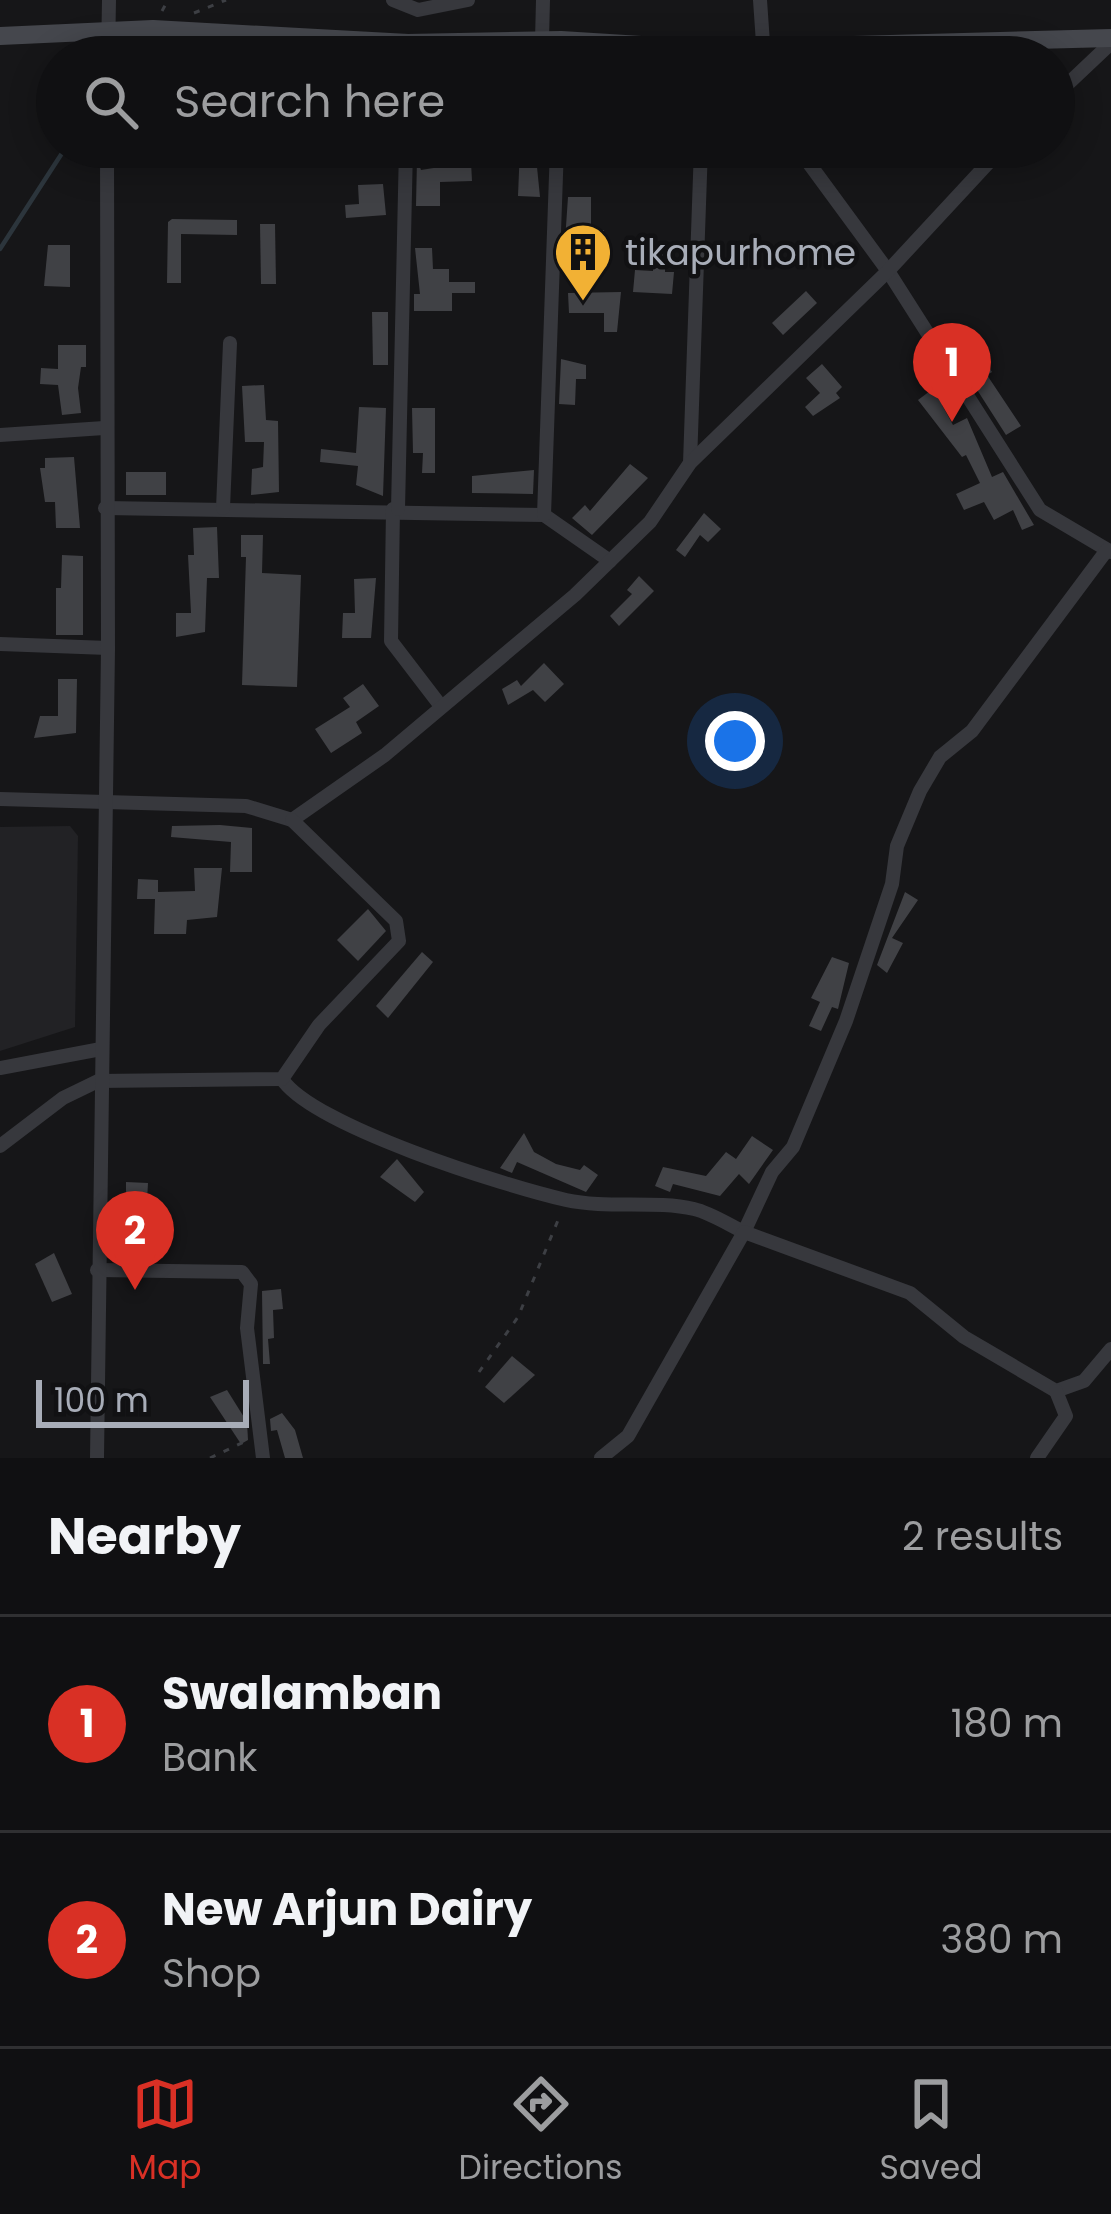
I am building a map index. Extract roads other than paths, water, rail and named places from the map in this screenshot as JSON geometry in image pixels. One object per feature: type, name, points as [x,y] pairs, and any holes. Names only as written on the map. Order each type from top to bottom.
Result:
[{"type":"street","points":[[109,36],[110,0]]},
{"type":"street","points":[[393,0],[418,10],[468,0]]},
{"type":"street","points":[[543,0],[552,36]]},
{"type":"street","points":[[760,0],[763,36]]},
{"type":"street","points":[[0,36],[153,29],[238,36]]},
{"type":"street","points":[[1075,40],[1111,40]]},
{"type":"street","points":[[1075,77],[1111,40]]},
{"type":"street","points":[[97,1458],[98,1081],[108,648],[107,168]]},
{"type":"street","points":[[405,168],[391,641],[440,705]]},
{"type":"street","points":[[544,515],[556,168]]},
{"type":"street","points":[[689,463],[700,168]]},
{"type":"street","points":[[602,1458],[628,1436],[744,1232],[772,1172],[793,1148],[846,1021],[892,884],[897,846],[920,790],[940,757],[972,731],[1109,551],[1040,510],[888,271],[812,168]]},
{"type":"street","points":[[292,820],[385,754],[610,561],[650,522],[689,463],[888,271],[984,168]]},
{"type":"street","points":[[223,508],[230,343]]},
{"type":"street","points":[[0,435],[104,428]]},
{"type":"street","points":[[105,508],[396,509],[544,515],[610,561]]},
{"type":"street","points":[[0,644],[108,648]]},
{"type":"street","points":[[0,799],[106,798],[246,806],[292,820],[396,921],[399,940],[319,1025],[282,1078]]},
{"type":"street","points":[[0,1068],[101,1049]]},
{"type":"street","points":[[282,1078],[293,1096],[346,1123],[461,1168],[566,1200],[693,1209],[910,1293],[964,1337],[1056,1391],[1066,1416],[1037,1458]]},
{"type":"street","points":[[0,1146],[63,1098],[98,1081],[282,1078]]},
{"type":"street","points":[[97,1270],[242,1272],[251,1284],[247,1328],[263,1458]]},
{"type":"street","points":[[1056,1391],[1084,1381],[1110,1351]]},
{"type":"waterway","points":[[0,249],[52,168]]},
{"type":"place","name":"tikapurhome","points":[[583,303]]},
{"type":"place","name":"Swalamban","points":[[952,422]]},
{"type":"place","name":"New Arjun Dairy","points":[[135,1290]]}]
